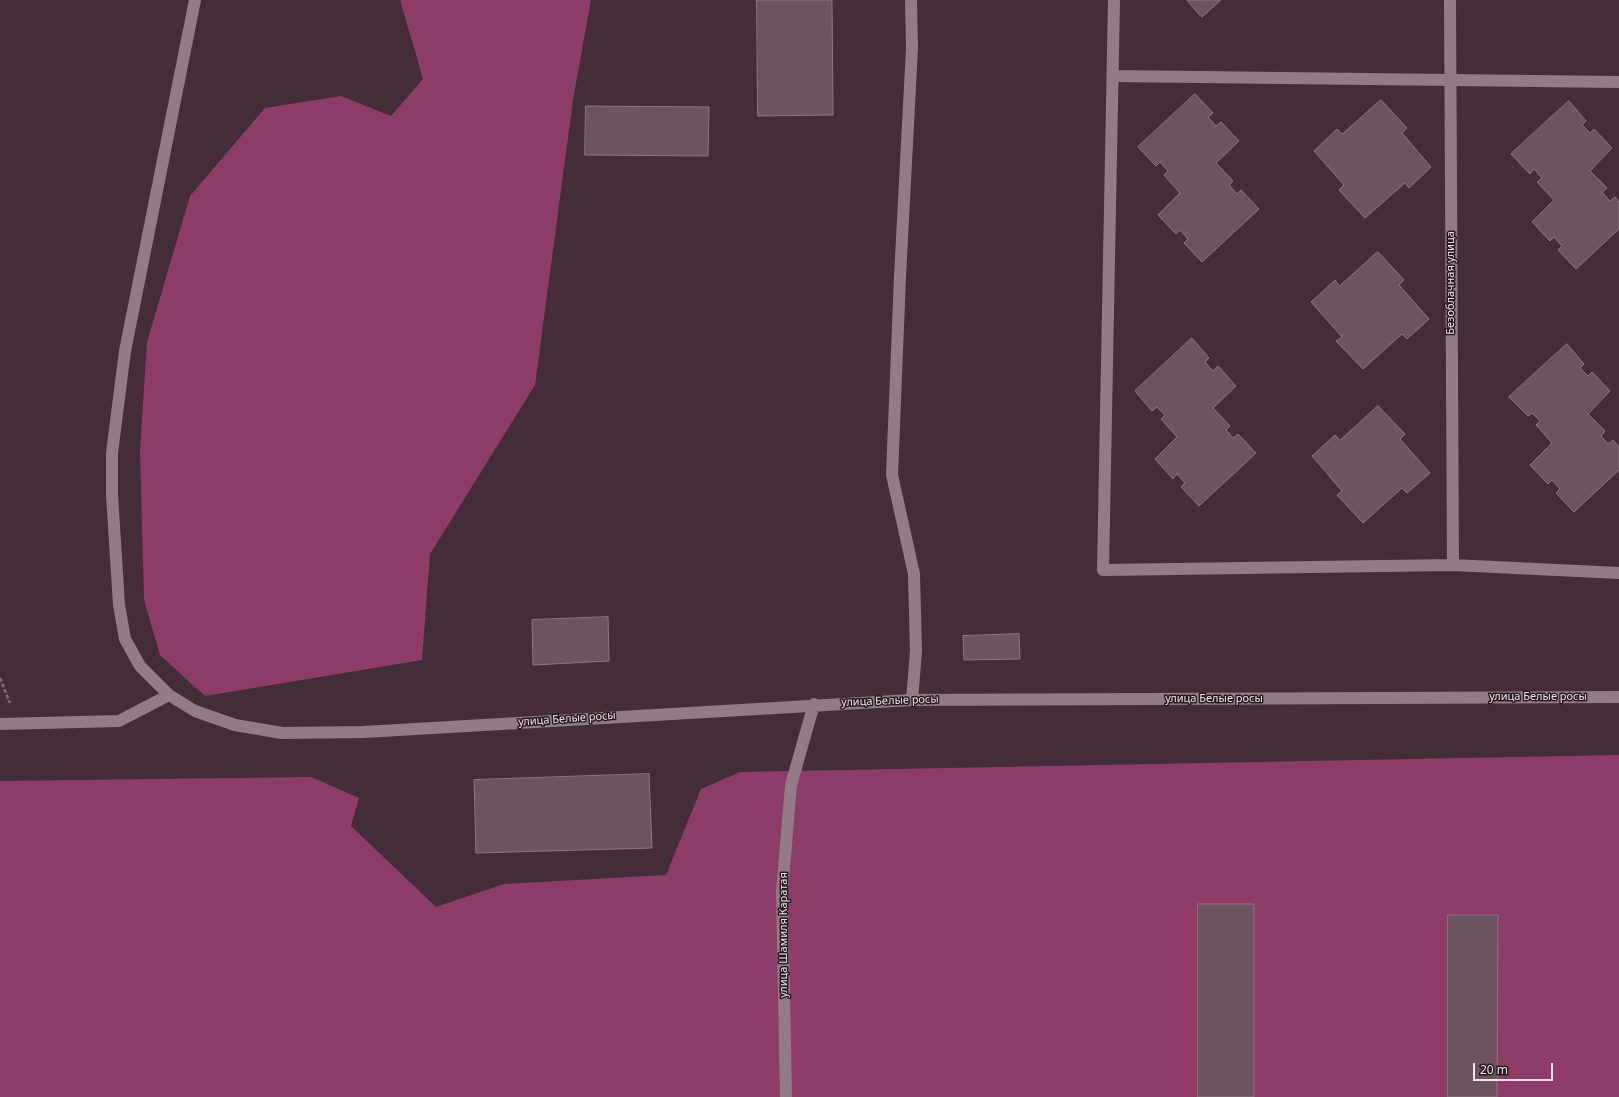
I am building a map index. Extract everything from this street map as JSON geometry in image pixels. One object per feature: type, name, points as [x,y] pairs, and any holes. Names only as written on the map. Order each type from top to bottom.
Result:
[{"type":"street","name":"улица Белые росы","points":[[195,0],[125,351],[112,454],[112,495],[119,605],[125,639],[140,666],[169,696],[195,711],[235,725],[282,733],[364,732],[814,704],[912,700],[1619,697]]},
{"type":"street","points":[[911,0],[912,48],[900,277],[892,475],[914,574],[916,652],[912,700]]},
{"type":"street","points":[[1114,0],[1103,570],[1453,566],[1619,572]]},
{"type":"street","name":"Безоблачная улица","points":[[1450,0],[1453,566]]},
{"type":"street","points":[[1113,76],[1619,82]]},
{"type":"street","points":[[0,724],[119,722],[169,696]]},
{"type":"street","name":"улица Шамиля Каратая","points":[[786,1097],[782,892],[791,785],[814,704]]},
{"type":"path","points":[[0,678],[18,724]]},
{"type":"shaded area","points":[[400,0],[591,0],[573,100],[535,385],[430,554],[422,660],[205,696],[160,655],[144,600],[140,451],[147,342],[190,196],[265,108],[341,96],[391,116],[423,79]]},
{"type":"shaded area","points":[[1619,755],[1619,1097],[0,1097],[0,781],[311,777],[359,798],[351,826],[436,907],[504,884],[666,875],[701,789],[740,772]]},
{"type":"building","points":[[757,0],[832,0],[833,115],[758,116]]},
{"type":"building","points":[[1187,0],[1221,0],[1202,17]]},
{"type":"building","points":[[1195,94],[1213,113],[1208,117],[1216,126],[1221,122],[1239,141],[1216,163],[1233,181],[1229,185],[1237,194],[1241,190],[1259,209],[1202,262],[1184,243],[1188,239],[1180,230],[1176,234],[1158,215],[1180,193],[1164,175],[1168,171],[1160,162],[1156,166],[1138,147]]},
{"type":"building","points":[[1381,100],[1407,128],[1402,133],[1431,167],[1409,188],[1405,183],[1365,218],[1339,190],[1344,185],[1314,151],[1337,129],[1342,134]]},
{"type":"building","points":[[1569,101],[1586,121],[1582,125],[1590,133],[1594,129],[1612,148],[1590,171],[1607,188],[1602,192],[1610,201],[1615,197],[1619,202],[1619,229],[1576,269],[1558,250],[1562,246],[1554,237],[1550,241],[1532,222],[1554,200],[1537,182],[1542,178],[1534,169],[1530,174],[1511,154]]},
{"type":"building","points":[[586,106],[709,107],[708,156],[585,155]]},
{"type":"building","points":[[1378,252],[1404,280],[1399,285],[1429,319],[1407,339],[1402,334],[1363,369],[1336,341],[1342,337],[1311,302],[1335,280],[1339,286]]},
{"type":"building","points":[[1192,338],[1209,358],[1205,362],[1213,371],[1218,366],[1236,386],[1213,408],[1230,426],[1226,430],[1233,438],[1238,434],[1256,453],[1199,506],[1181,487],[1185,483],[1177,474],[1173,479],[1155,459],[1177,437],[1161,419],[1165,415],[1157,407],[1152,411],[1135,391]]},
{"type":"building","points":[[1567,344],[1584,364],[1580,368],[1588,376],[1592,372],[1610,391],[1588,414],[1605,431],[1601,436],[1608,444],[1613,440],[1619,447],[1619,470],[1574,512],[1556,493],[1560,489],[1552,480],[1548,484],[1530,465],[1552,443],[1536,425],[1540,421],[1532,413],[1528,416],[1509,397]]},
{"type":"building","points":[[1378,406],[1405,434],[1400,439],[1430,473],[1407,493],[1402,488],[1363,523],[1337,495],[1342,491],[1312,456],[1335,435],[1340,440]]},
{"type":"building","points":[[608,617],[609,661],[533,665],[532,620]]},
{"type":"building","points":[[1019,634],[1020,659],[964,660],[963,636]]},
{"type":"building","points":[[649,774],[652,848],[476,853],[474,780]]},
{"type":"building","points":[[1198,904],[1254,904],[1254,1097],[1198,1097]]},
{"type":"building","points":[[1448,915],[1498,915],[1497,1097],[1448,1097]]}]
